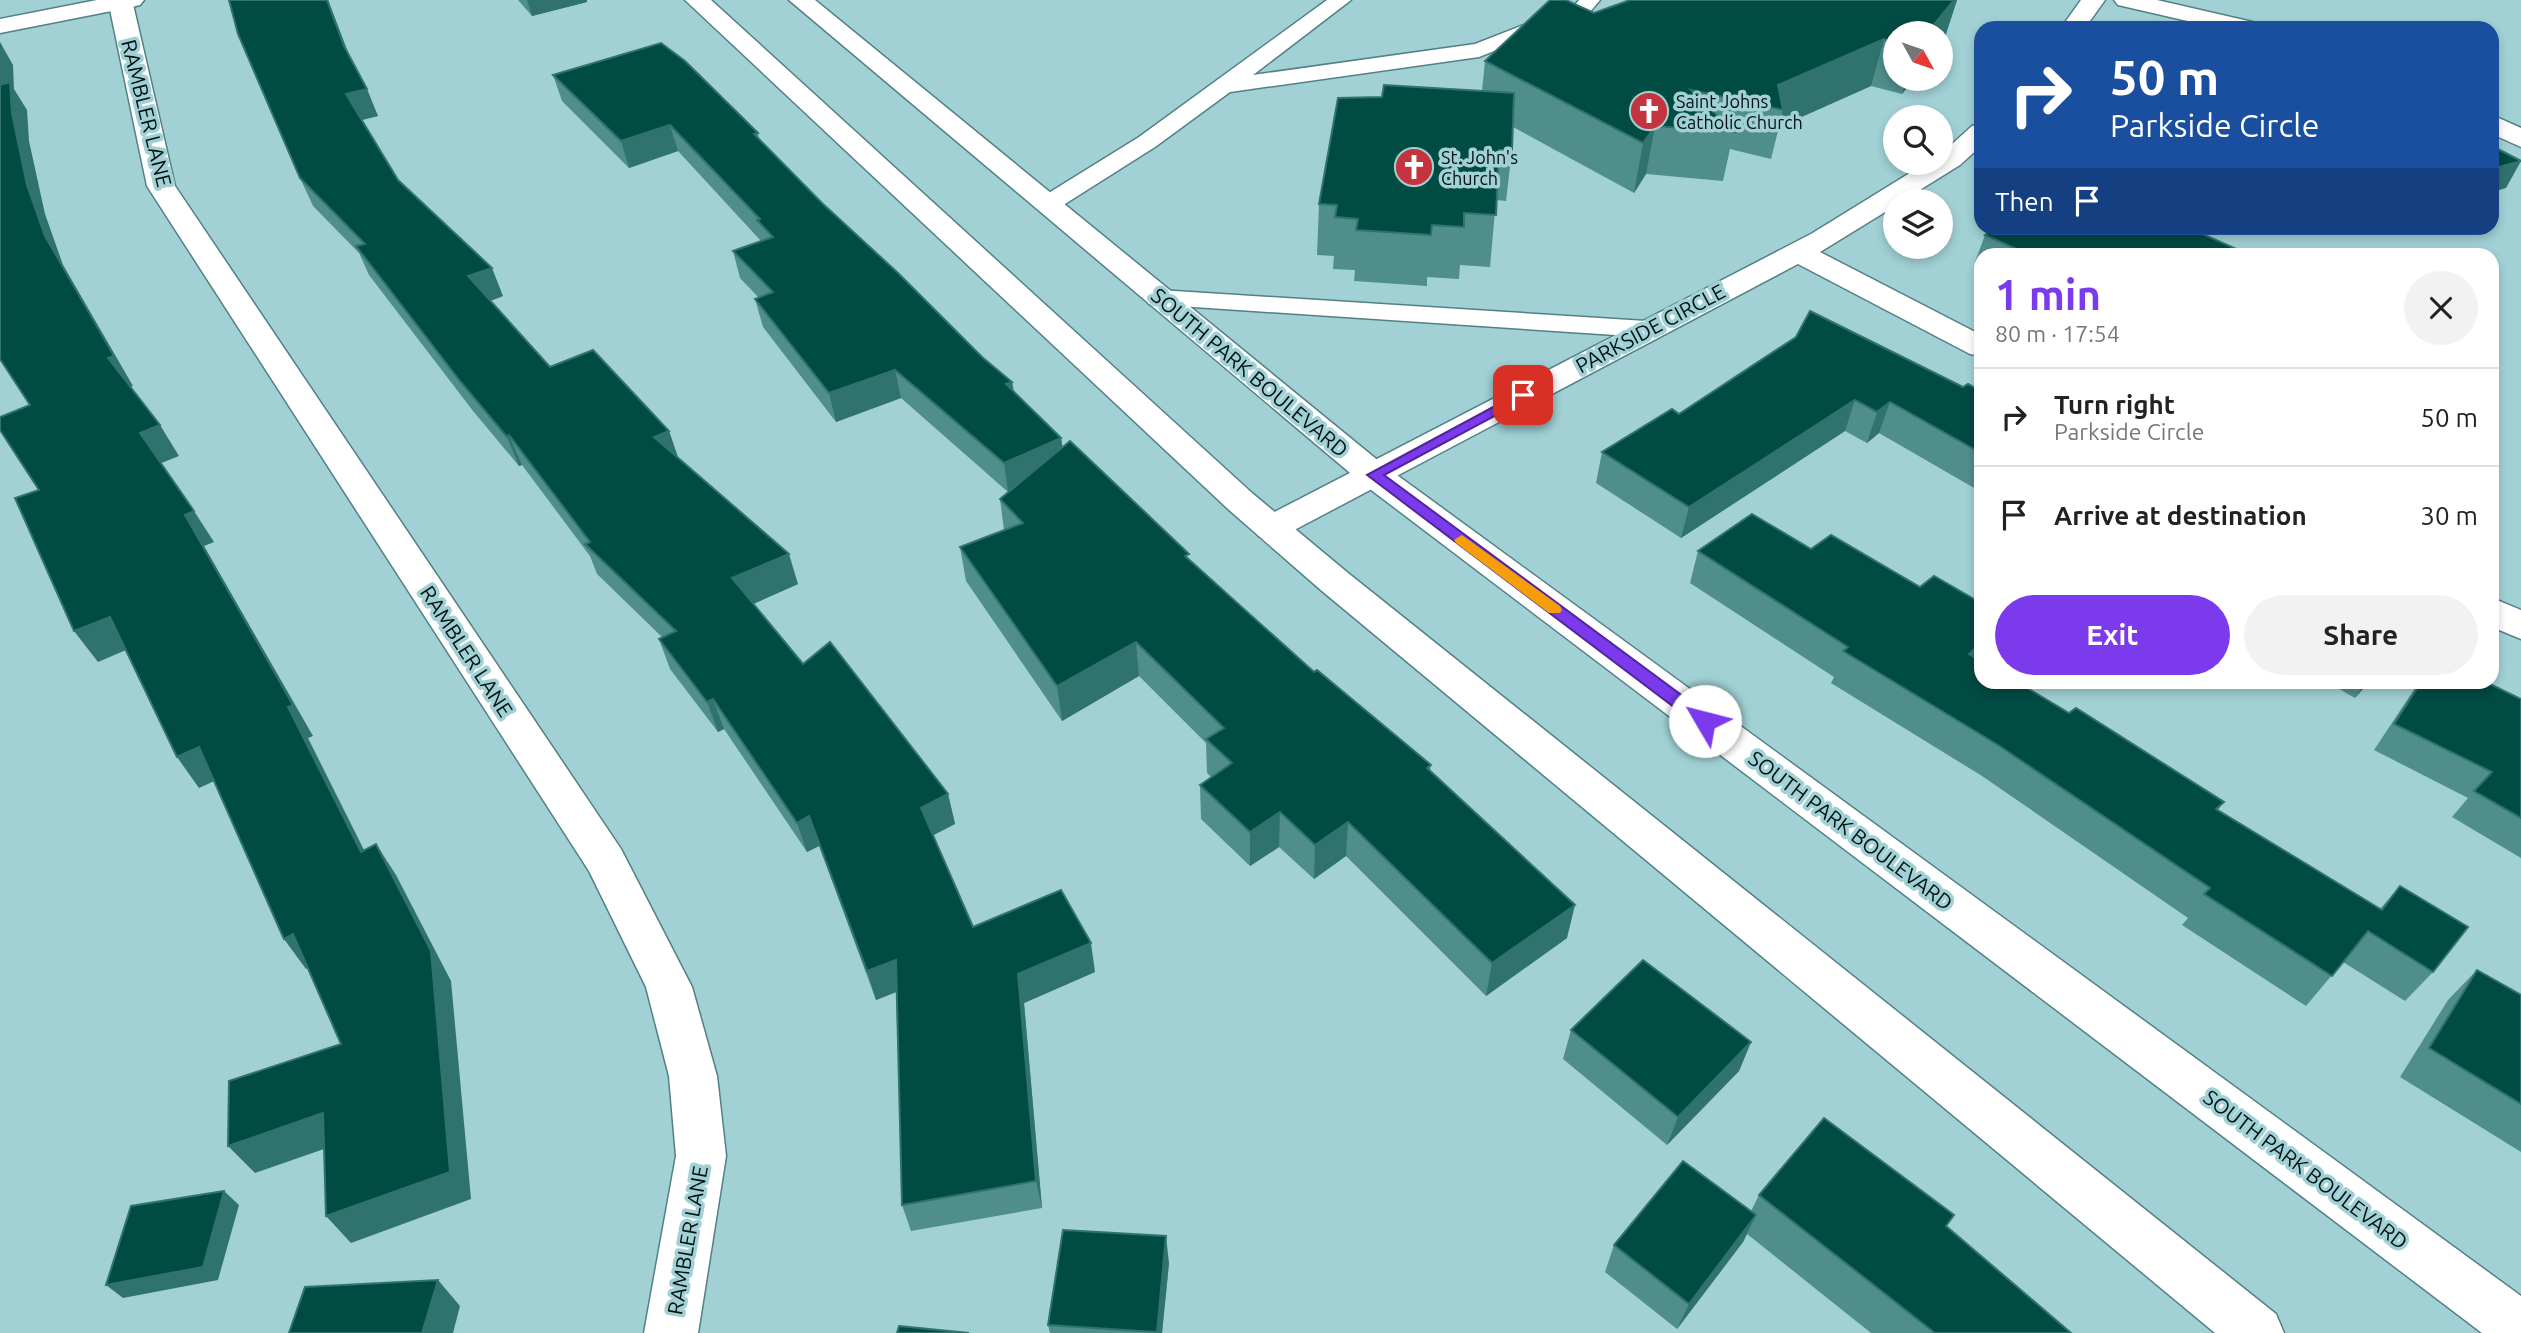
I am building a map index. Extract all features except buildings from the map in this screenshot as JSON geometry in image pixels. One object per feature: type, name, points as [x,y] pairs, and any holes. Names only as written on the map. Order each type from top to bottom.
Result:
[{"type":"street","points":[[697,0],[1271,528],[2258,1333]]},
{"type":"street","name":"SOUTH PARK BOULEVARD","points":[[801,0],[1374,475],[2521,1329]]},
{"type":"street","points":[[2078,21],[2093,0]]},
{"type":"street","points":[[2126,0],[2218,21]]},
{"type":"street","points":[[0,26],[124,1]]},
{"type":"street","name":"RAMBLER LANE","points":[[124,1],[161,186],[606,861],[669,987],[693,1076],[701,1156],[671,1333]]},
{"type":"street","points":[[2499,127],[2521,139]]},
{"type":"street","name":"PARKSIDE CIRCLE","points":[[1271,528],[1797,252],[1951,159],[1974,138]]},
{"type":"street","points":[[1797,252],[1974,343]]},
{"type":"street","points":[[2499,615],[2521,626]]},
{"type":"lane","points":[[1048,204],[1147,142],[1342,0]]},
{"type":"lane","points":[[1225,86],[1479,50],[1582,9],[1590,0]]},
{"type":"lane","points":[[1159,298],[1646,330]]},
{"type":"slow traffic","points":[[1462,540],[1555,610]]},
{"type":"place","name":"Saint Johns Catholic Church","points":[[1649,111]]},
{"type":"place","name":"St. John's Church","points":[[1414,167]]},
{"type":"route","points":[[1523,395],[1374,475],[1705,721]]}]
